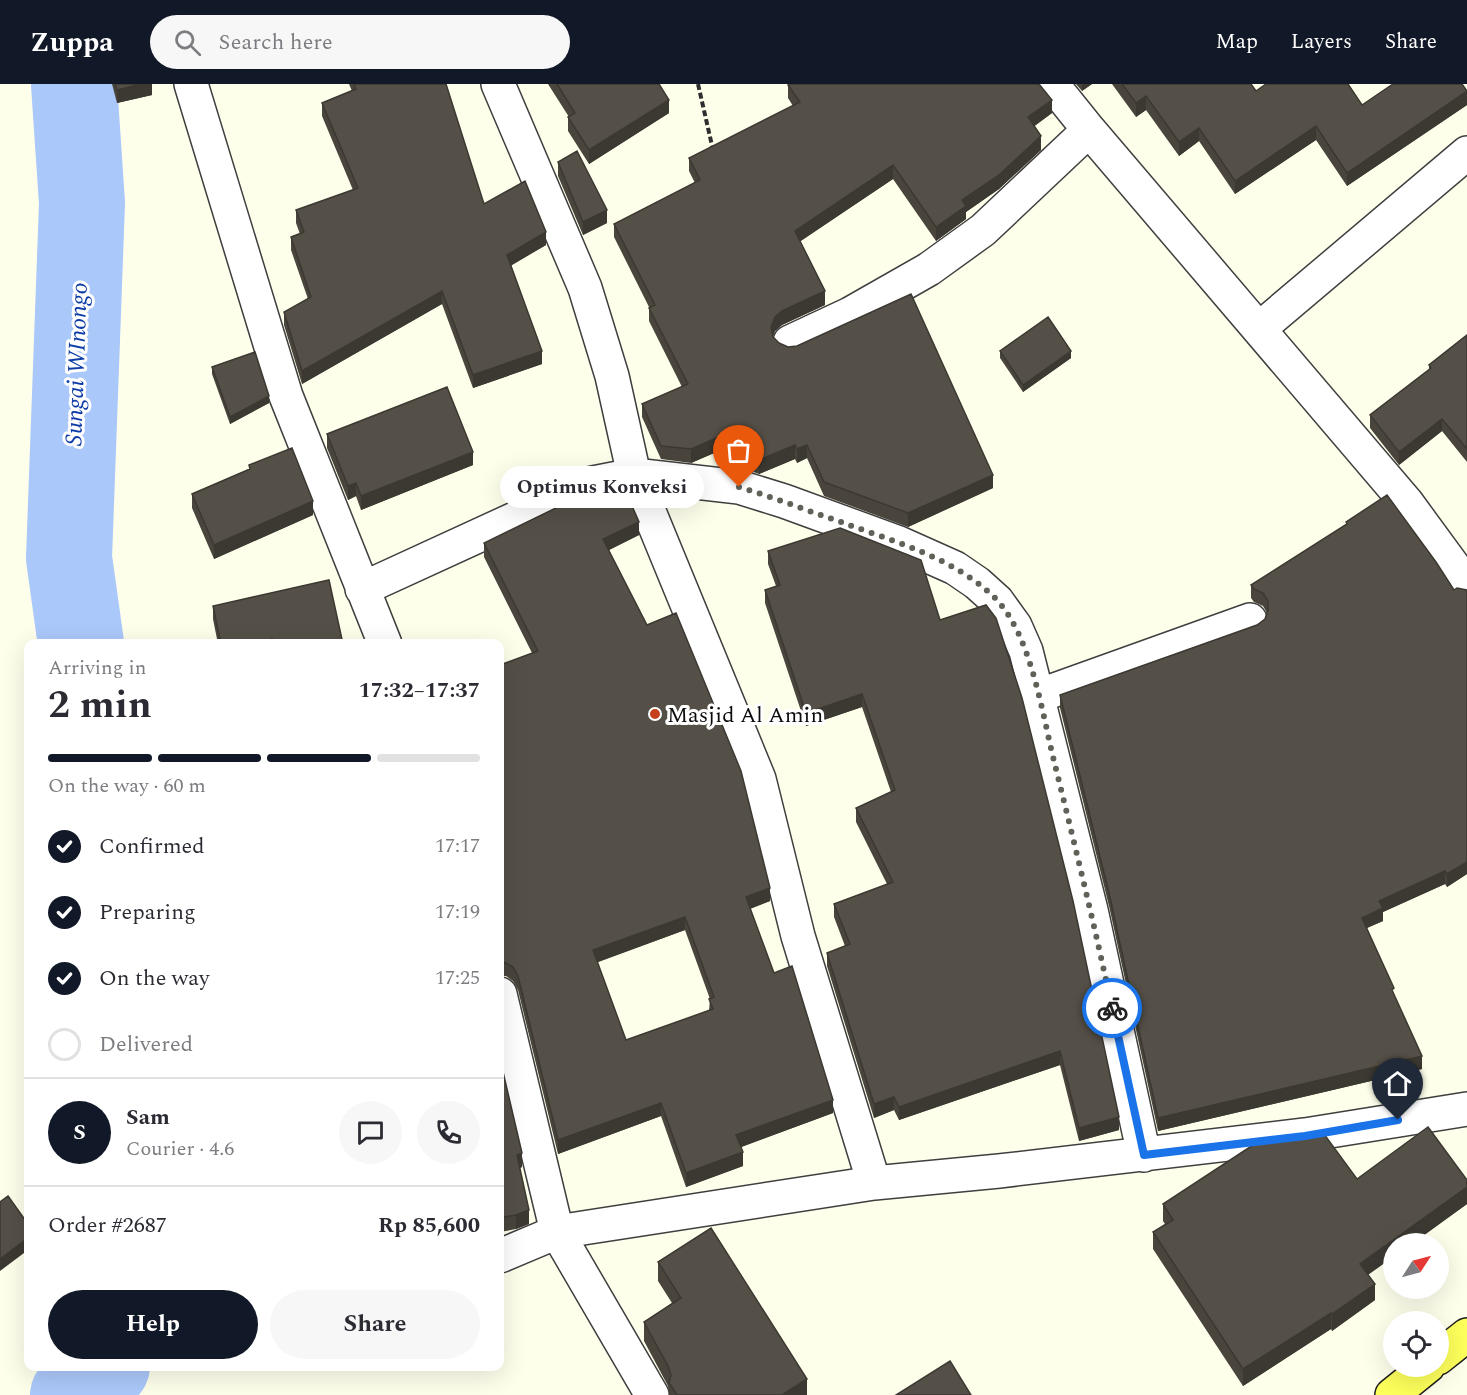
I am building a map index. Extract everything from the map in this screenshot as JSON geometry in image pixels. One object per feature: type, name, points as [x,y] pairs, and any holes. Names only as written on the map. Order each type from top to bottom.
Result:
[{"type":"main road","points":[[1449,1349],[1467,1335]]},
{"type":"main road","points":[[1392,1395],[1414,1377]]},
{"type":"street","points":[[191,84],[286,396],[383,639]]},
{"type":"street","points":[[498,84],[585,288],[612,376],[634,475],[759,779],[798,936],[874,1182]]},
{"type":"street","points":[[1052,84],[1407,503],[1467,585]]},
{"type":"street","points":[[790,342],[888,294],[956,250],[984,230],[1089,130]]},
{"type":"street","points":[[1259,329],[1467,153]]},
{"type":"street","points":[[362,589],[593,483],[634,475],[739,487],[784,501],[899,543],[955,568],[978,583],[997,601],[1016,626],[1026,651],[1091,910],[1144,1155]]},
{"type":"street","points":[[1038,696],[1250,620]]},
{"type":"street","points":[[504,1011],[557,1232],[652,1395]]},
{"type":"street","points":[[504,1254],[557,1232],[874,1182],[1144,1155],[1305,1136],[1467,1109]]},
{"type":"path","points":[[698,84],[713,150]]},
{"type":"building","points":[[115,84],[141,84],[117,90]]},
{"type":"building","points":[[354,84],[446,84],[484,204],[525,181],[546,232],[507,255],[542,351],[473,375],[442,291],[302,371],[284,312],[311,297],[291,237],[304,232],[296,210],[358,188],[322,103],[356,89]]},
{"type":"building","points":[[557,84],[659,84],[669,100],[589,150],[568,117],[575,113]]},
{"type":"building","points":[[789,84],[1039,84],[1052,100],[1028,117],[1041,136],[999,175],[962,200],[966,206],[936,227],[893,165],[795,231],[825,291],[782,311],[775,317],[771,327],[773,337],[788,347],[797,346],[911,294],[993,475],[908,513],[824,482],[807,445],[797,449],[795,445],[759,460],[746,456],[735,430],[691,449],[661,446],[642,404],[688,384],[649,308],[655,305],[614,224],[700,180],[689,158],[800,102]]},
{"type":"building","points":[[1122,84],[1251,84],[1256,91],[1266,84],[1348,84],[1362,105],[1393,84],[1462,84],[1467,91],[1347,173],[1316,126],[1235,181],[1199,128],[1179,142],[1146,96],[1136,103]]},
{"type":"building","points":[[577,151],[607,210],[583,222],[558,162]]},
{"type":"building","points":[[1048,317],[1071,351],[1023,385],[1000,351]]},
{"type":"building","points":[[1467,335],[1467,449],[1442,419],[1399,452],[1370,415],[1431,368],[1429,365]]},
{"type":"building","points":[[255,352],[269,396],[230,417],[212,367]]},
{"type":"building","points":[[447,387],[473,452],[361,496],[356,483],[348,486],[327,434]]},
{"type":"building","points":[[292,448],[313,501],[214,545],[192,494],[250,469],[249,465]]},
{"type":"building","points":[[622,483],[639,522],[603,539],[647,625],[676,613],[741,771],[770,888],[746,897],[774,973],[792,966],[833,1100],[736,1135],[743,1152],[686,1173],[661,1103],[558,1140],[518,976],[513,967],[504,963],[504,664],[538,651],[484,543],[599,487]],"holes":[[[685,917],[714,997],[709,999],[713,1009],[626,1040],[593,950]]]},
{"type":"building","points":[[1387,495],[1454,590],[1457,588],[1467,590],[1467,862],[1447,874],[1445,871],[1379,901],[1383,908],[1362,918],[1422,1056],[1158,1118],[1109,893],[1060,695],[1257,625],[1265,619],[1268,601],[1263,593],[1251,585],[1347,524],[1346,522]]},
{"type":"building","points":[[840,528],[921,560],[940,620],[986,605],[996,618],[1022,698],[1073,901],[1119,1117],[1079,1128],[1060,1051],[899,1107],[894,1097],[874,1104],[827,953],[850,944],[834,904],[893,882],[856,808],[895,790],[862,694],[806,713],[765,590],[780,585],[768,551]]},
{"type":"building","points":[[329,580],[342,639],[220,639],[213,606]]},
{"type":"building","points":[[504,1076],[522,1153],[517,1155],[529,1210],[504,1217]]},
{"type":"building","points":[[1428,1127],[1467,1180],[1467,1187],[1403,1233],[1383,1233],[1383,1247],[1360,1264],[1375,1284],[1332,1314],[1243,1369],[1153,1232],[1173,1220],[1163,1204],[1256,1143],[1324,1134],[1357,1179]]},
{"type":"building","points":[[8,1196],[24,1218],[24,1241],[0,1259],[0,1202]]},
{"type":"building","points":[[711,1228],[807,1379],[782,1395],[677,1395],[669,1383],[671,1375],[668,1366],[644,1322],[681,1298],[658,1262]]},
{"type":"building","points":[[950,1361],[971,1395],[896,1395]]},
{"type":"waterway","name":"Sungai WInongo","points":[[74,84],[82,203],[69,558],[80,639]]},
{"type":"waterway","name":"Sungai WInongo","points":[[73,1395],[101,1371]]},
{"type":"way so far","points":[[739,487],[899,543],[955,568],[978,583],[997,601],[1016,626],[1026,651],[1038,696],[1091,910],[1112,1008]]},
{"type":"place","name":"Optimus Konveksi","points":[[739,487]]},
{"type":"place","name":"Masjid Al Amin","points":[[655,714]]},
{"type":"route","points":[[1112,1008],[1144,1155],[1305,1136],[1398,1120]]}]
